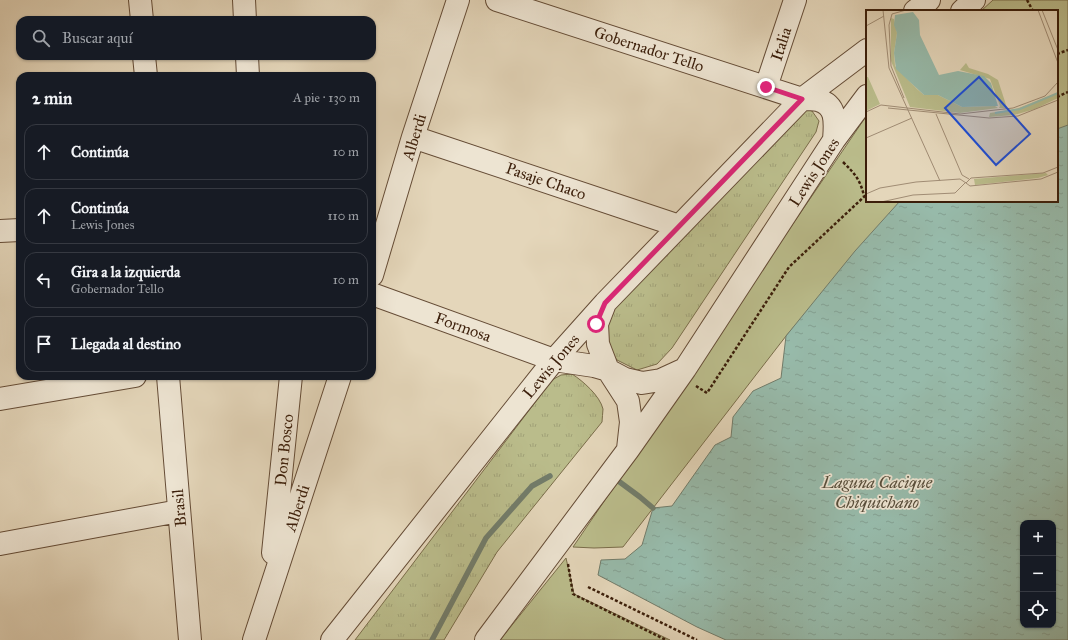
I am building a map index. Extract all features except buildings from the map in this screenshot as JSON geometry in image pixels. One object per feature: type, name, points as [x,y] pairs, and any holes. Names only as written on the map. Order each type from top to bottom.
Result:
[{"type":"street","points":[[140,0],[142,16]]},
{"type":"street","points":[[244,0],[245,16]]},
{"type":"street","name":"Alberdi","points":[[376,261],[413,136],[458,0]]},
{"type":"street","name":"Gobernador Tello","points":[[497,0],[802,99],[819,100],[832,108],[835,120],[836,149]]},
{"type":"street","name":"Italia","points":[[766,87],[795,0]]},
{"type":"street","points":[[916,10],[929,0]]},
{"type":"street","points":[[963,10],[974,0]]},
{"type":"street","name":"Lewis Jones","points":[[332,640],[554,360],[605,303],[802,99],[866,51]]},
{"type":"street","points":[[144,60],[146,72]]},
{"type":"street","points":[[247,60],[248,72]]},
{"type":"street","name":"Lewis Jones","points":[[489,639],[628,450],[690,377],[836,149],[866,98]]},
{"type":"street","name":"Pasaje Chaco","points":[[413,136],[679,226]]},
{"type":"street","points":[[0,231],[16,230]]},
{"type":"street","name":"Formosa","points":[[376,295],[554,360],[594,366],[608,370],[625,379],[642,383],[690,377]]},
{"type":"street","points":[[605,303],[596,324],[598,344],[608,370],[628,401],[631,422],[628,450]]},
{"type":"street","points":[[0,399],[112,380]]},
{"type":"street","name":"Brasil","points":[[168,380],[190,640]]},
{"type":"street","name":"Don Bosco","points":[[269,596],[291,380]]},
{"type":"street","name":"Alberdi","points":[[254,640],[339,380]]},
{"type":"street","points":[[0,544],[179,511]]},
{"type":"path","points":[[1027,0],[1032,10]]},
{"type":"path","points":[[1058,53],[1068,50]]},
{"type":"path","points":[[1058,97],[1068,92]]},
{"type":"path","points":[[690,377],[707,393],[789,267],[866,195],[860,182],[836,149]]},
{"type":"path","points":[[588,587],[697,640]]},
{"type":"green space","points":[[993,0],[1068,0],[1068,126],[1058,130],[1058,10],[982,10]]},
{"type":"green space","points":[[804,108],[812,111],[819,121],[816,132],[672,348],[657,364],[637,370],[617,360],[604,343],[612,303]]},
{"type":"green space","points":[[866,116],[866,202],[900,202],[786,336],[623,547],[573,547]]},
{"type":"green space","points":[[572,374],[595,394],[603,409],[602,422],[497,552],[444,640],[355,640],[552,380],[561,375]]},
{"type":"green space","points":[[566,558],[574,594],[670,640],[500,640]]},
{"type":"water","name":"Laguna Cacique Chiquichano","points":[[1068,125],[1068,640],[726,640],[697,627],[598,575],[601,560],[625,559],[642,545],[653,508],[672,506],[715,445],[731,437],[733,417],[753,391],[781,378],[786,336],[855,251],[899,202],[1058,202],[1058,129]]},
{"type":"waterway","points":[[432,640],[486,538],[532,486],[550,476]]},
{"type":"waterway","points":[[617,480],[653,508]]},
{"type":"route","points":[[596,324],[605,303],[802,99],[766,87]]}]
